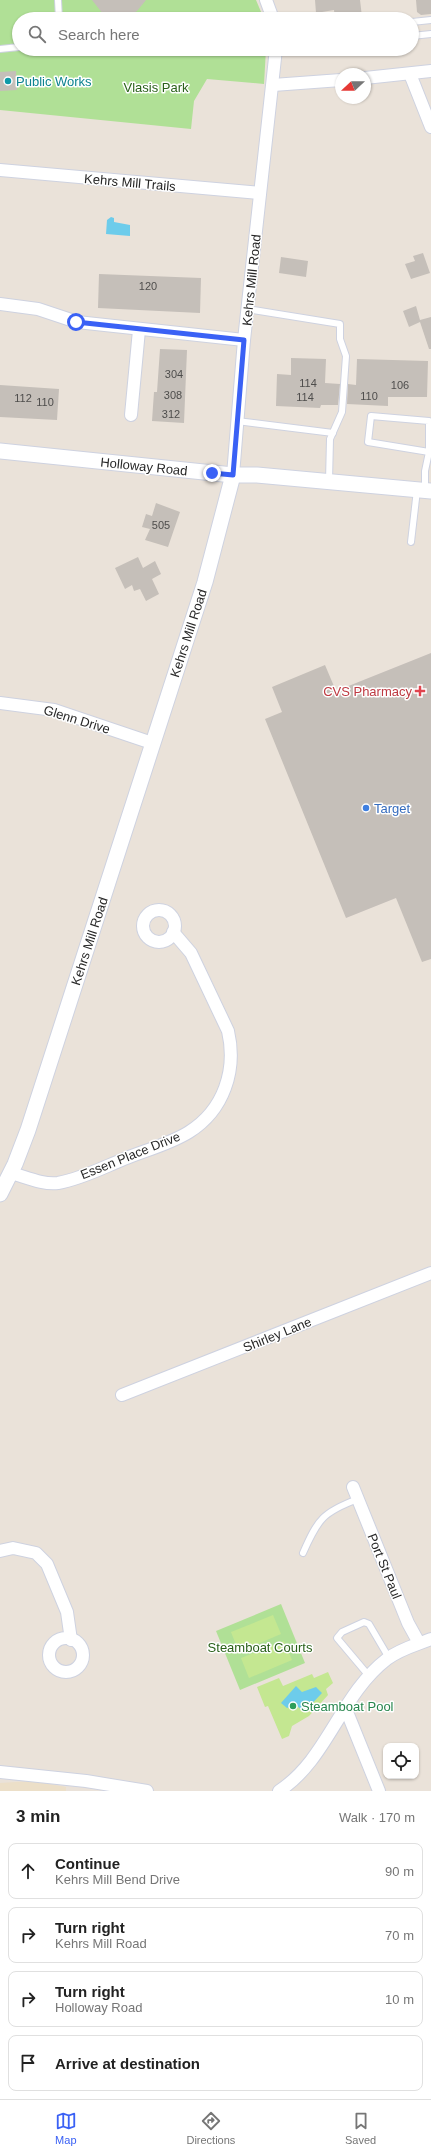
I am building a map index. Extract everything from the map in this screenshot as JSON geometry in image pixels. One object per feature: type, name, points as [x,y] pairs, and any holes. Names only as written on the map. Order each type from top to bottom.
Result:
[{"type":"street","points":[[266,0],[270,12]]},
{"type":"street","name":"Kehrs Mill Road","points":[[0,1194],[11,1173],[28,1130],[205,582],[233,475],[247,309],[275,56]]},
{"type":"street","points":[[371,77],[431,71]]},
{"type":"street","points":[[410,74],[431,127]]},
{"type":"street","points":[[273,84],[335,80]]},
{"type":"street","name":"Kehrs Mill Trails","points":[[0,170],[260,193]]},
{"type":"street","points":[[0,304],[38,309],[76,322],[139,330],[244,340]]},
{"type":"street","points":[[131,415],[139,330]]},
{"type":"street","name":"Holloway Road","points":[[0,452],[233,475],[258,475],[425,490]]},
{"type":"street","name":"Glenn Drive","points":[[0,703],[54,710],[152,743]]},
{"type":"street","name":"Essen Place Drive","points":[[11,1173],[44,1182],[58,1183],[83,1175],[177,1138],[201,1123],[218,1103],[230,1075],[231,1045],[228,1031],[191,953],[173,932]]},
{"type":"street","name":"Shirley Lane","points":[[122,1394],[431,1273]]},
{"type":"street","name":"Port St Paul","points":[[353,1487],[408,1623],[419,1643]]},
{"type":"street","points":[[0,1551],[13,1548],[36,1552],[47,1564],[67,1612],[71,1640]]},
{"type":"street","points":[[279,1791],[299,1775],[318,1753],[345,1707],[369,1676],[389,1658],[400,1651],[431,1638]]},
{"type":"street","points":[[345,1707],[379,1791]]},
{"type":"street","points":[[0,1772],[87,1786],[147,1791]]},
{"type":"lane","points":[[58,0],[59,12]]},
{"type":"lane","points":[[419,21],[431,20]]},
{"type":"lane","points":[[419,35],[431,34]]},
{"type":"lane","points":[[0,48],[12,47]]},
{"type":"lane","points":[[247,309],[340,324],[340,339],[346,356],[342,412],[330,439],[329,482]]},
{"type":"lane","points":[[411,542],[425,490],[425,472],[430,452],[429,421],[371,416],[368,442],[430,452]]},
{"type":"lane","points":[[237,421],[333,433]]},
{"type":"lane","points":[[303,1553],[314,1527],[324,1516],[334,1508],[358,1499]]},
{"type":"lane","points":[[369,1676],[337,1638],[342,1632],[364,1622],[369,1624],[389,1658]]},
{"type":"shaded area","points":[[33,1781],[66,1787],[66,1791],[0,1791],[0,1783]]},
{"type":"green space","name":"Vlasis Park","points":[[0,0],[256,0],[261,12],[12,12],[12,56],[266,56],[264,84],[207,79],[194,101],[191,129],[0,110]]},
{"type":"green space","name":"Steamboat Courts","points":[[281,1604],[305,1663],[240,1690],[216,1631]]},
{"type":"green space","points":[[273,1615],[281,1634],[239,1652],[231,1632]]},
{"type":"green space","points":[[284,1641],[292,1660],[249,1678],[241,1658]]},
{"type":"green space","name":"Steamboat Pool","points":[[328,1672],[333,1683],[326,1689],[328,1695],[309,1716],[292,1726],[289,1736],[282,1739],[268,1706],[265,1707],[257,1687],[279,1678],[283,1686],[312,1674],[314,1678]]},
{"type":"water","points":[[111,217],[114,218],[114,222],[130,225],[130,236],[106,234],[107,220]]},
{"type":"water","points":[[296,1686],[302,1692],[316,1687],[322,1693],[304,1712],[296,1705],[287,1708],[281,1703]]},
{"type":"building","points":[[92,0],[146,0],[135,12],[101,12]]},
{"type":"building","points":[[315,0],[360,0],[361,12],[334,12],[334,10],[316,12]]},
{"type":"building","points":[[416,0],[431,0],[431,14],[421,15],[417,12]]},
{"type":"building","name":"Public Works","points":[[16,71],[17,90],[0,91],[0,72]]},
{"type":"building","points":[[423,253],[430,273],[411,279],[405,264],[415,261],[413,256]]},
{"type":"building","points":[[281,257],[308,261],[306,277],[279,273]]},
{"type":"building","points":[[99,274],[201,278],[200,313],[98,308]]},
{"type":"building","points":[[416,306],[420,320],[431,317],[431,349],[429,349],[420,322],[409,327],[403,311]]},
{"type":"building","points":[[160,349],[187,350],[184,423],[152,421],[154,392],[157,392]]},
{"type":"building","points":[[291,358],[326,359],[325,383],[340,384],[338,405],[321,405],[320,408],[276,406],[277,374],[291,375]]},
{"type":"building","points":[[357,359],[428,361],[427,397],[388,397],[388,406],[347,404],[348,384],[356,385]]},
{"type":"building","points":[[0,385],[59,389],[57,420],[0,417]]},
{"type":"building","points":[[156,503],[180,512],[168,547],[145,540],[150,529],[142,527],[146,514],[152,516]]},
{"type":"building","points":[[138,557],[143,568],[155,561],[161,574],[152,579],[159,594],[146,601],[140,589],[134,591],[132,585],[125,589],[115,568]]},
{"type":"building","name":"Target","points":[[431,653],[431,959],[422,962],[396,898],[346,918],[265,719],[282,712],[272,687],[325,665],[336,691]]},
{"type":"place","name":"Public Works","points":[[8,81]]},
{"type":"place","name":"CVS Pharmacy","points":[[420,691]]},
{"type":"place","name":"Target","points":[[366,808]]},
{"type":"place","name":"Steamboat Pool","points":[[293,1706]]},
{"type":"route","points":[[76,322],[139,330],[244,340],[233,475],[212,473]]}]
